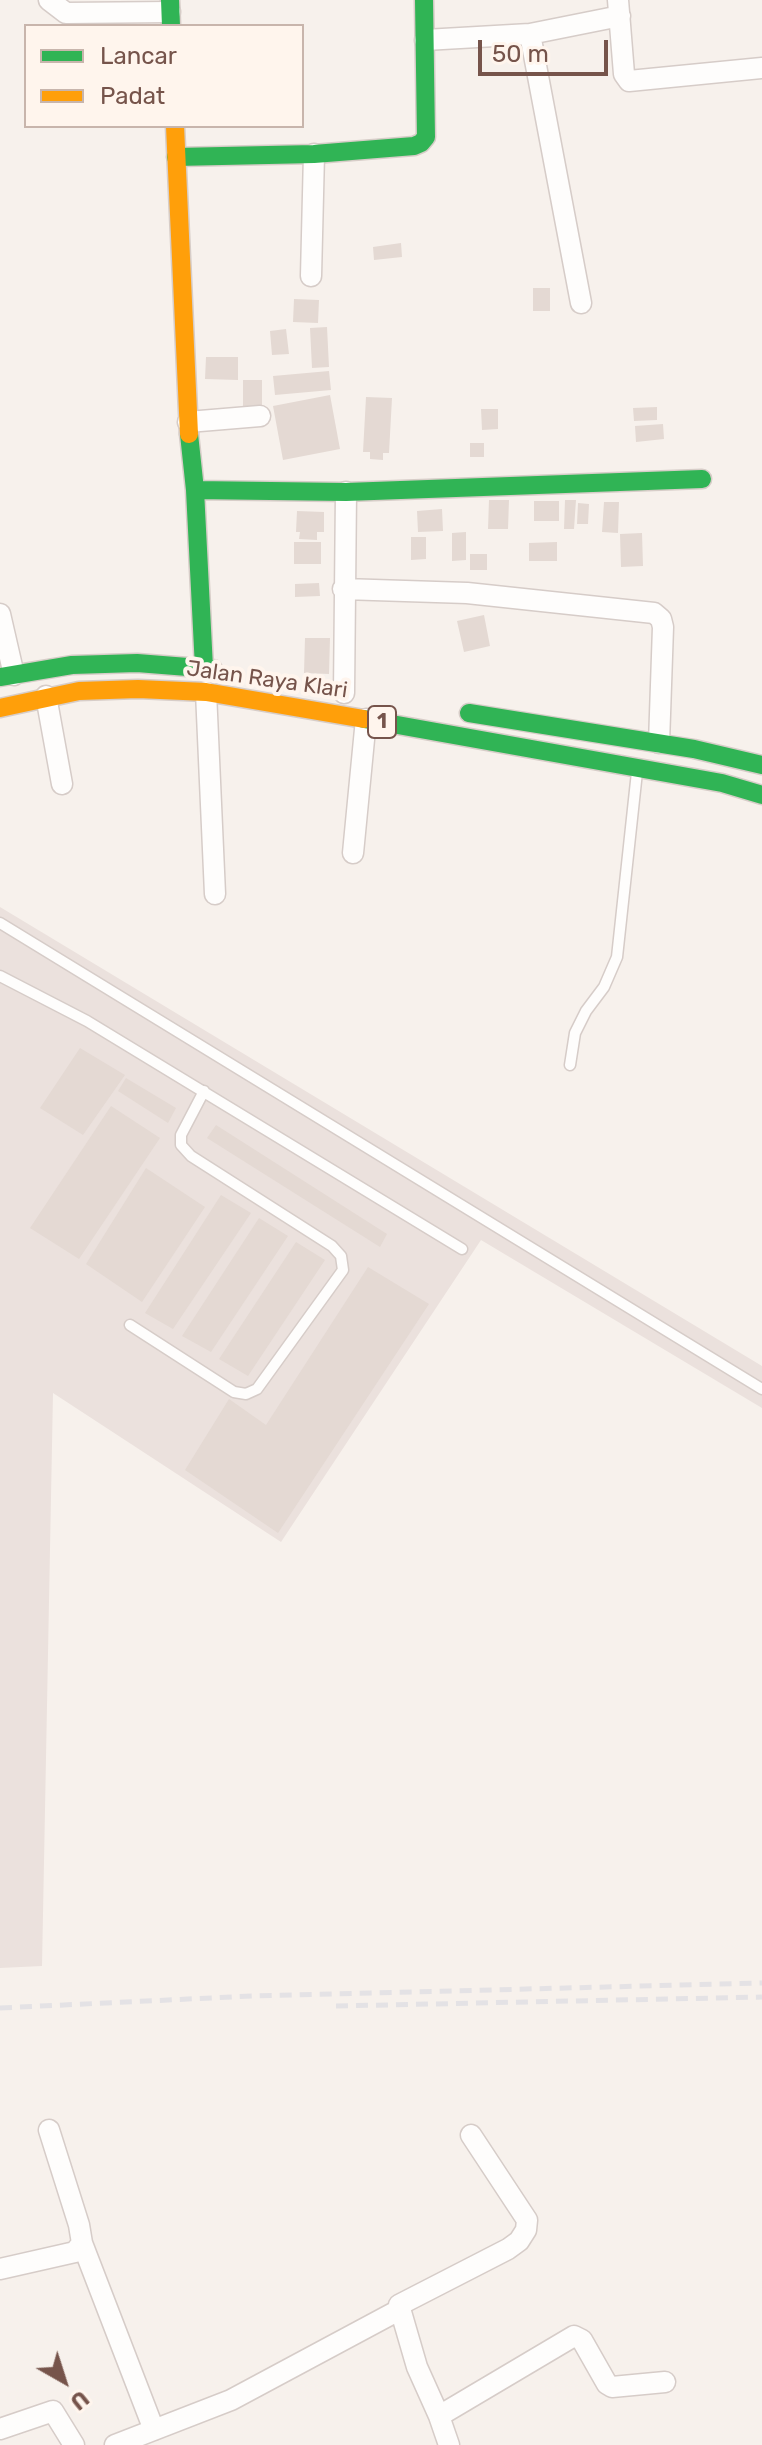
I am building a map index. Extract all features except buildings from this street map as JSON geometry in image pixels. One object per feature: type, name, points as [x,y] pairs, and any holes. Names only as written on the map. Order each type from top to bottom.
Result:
[{"type":"main road","points":[[176,157],[314,154],[421,143],[426,137],[424,0]]},
{"type":"main road","points":[[175,128],[188,422],[195,490],[204,668]]},
{"type":"main road","points":[[195,490],[346,492],[702,479]]},
{"type":"main road","name":"Jalan Raya Klari","points":[[7,676],[72,665],[137,663],[235,673]]},
{"type":"main road","name":"Jalan Raya Klari","points":[[0,708],[79,691],[138,689],[206,692],[637,767],[722,783],[762,795]]},
{"type":"main road","points":[[454,710],[659,743],[762,765]]},
{"type":"street","points":[[49,0],[66,13],[170,13]]},
{"type":"street","points":[[425,40],[530,34],[619,8],[624,74],[629,81],[762,68]]},
{"type":"street","points":[[530,34],[581,303]]},
{"type":"street","points":[[311,276],[314,154]]},
{"type":"street","points":[[188,422],[260,416]]},
{"type":"street","points":[[344,693],[346,492]]},
{"type":"street","points":[[343,589],[467,593],[654,613],[661,619],[663,627],[659,743]]},
{"type":"street","points":[[0,614],[7,676]]},
{"type":"street","points":[[206,692],[215,894]]},
{"type":"street","points":[[46,696],[62,784]]},
{"type":"street","points":[[353,853],[366,719]]},
{"type":"street","points":[[49,2130],[82,2243],[154,2430]]},
{"type":"street","points":[[449,2445],[417,2367],[399,2310],[401,2302],[508,2249],[519,2241],[526,2230],[527,2220],[471,2135]]},
{"type":"street","points":[[0,2269],[75,2252],[82,2243]]},
{"type":"street","points":[[115,2445],[231,2400],[399,2310]]},
{"type":"street","points":[[439,2416],[574,2336],[582,2340],[607,2384],[612,2387],[665,2382]]},
{"type":"street","points":[[0,2429],[53,2411],[74,2445]]},
{"type":"lane","points":[[570,1065],[575,1033],[586,1011],[604,987],[617,957],[637,767]]},
{"type":"lane","points":[[0,923],[762,1389]]},
{"type":"lane","points":[[0,976],[87,1021],[462,1249]]},
{"type":"lane","points":[[130,1325],[234,1392],[246,1394],[257,1389],[343,1270],[341,1256],[332,1246],[191,1156],[181,1145],[181,1135],[204,1091]]},
{"type":"shaded area","points":[[0,907],[762,1366],[762,1408],[481,1240],[281,1542],[53,1393],[42,1966],[0,1968]]},
{"type":"railway","points":[[0,2008],[252,1996],[762,1983]]},
{"type":"railway","points":[[336,2006],[762,1997]]},
{"type":"traffic: fast","points":[[170,0],[171,24]]},
{"type":"traffic: fast","points":[[176,157],[314,154],[421,143],[426,137],[424,0]]},
{"type":"traffic: fast","points":[[189,434],[195,490],[204,668]]},
{"type":"traffic: fast","points":[[195,490],[346,492],[702,479]]},
{"type":"traffic: fast","points":[[0,677],[72,665],[137,663],[213,669]]},
{"type":"traffic: fast","points":[[469,713],[694,749],[762,765]]},
{"type":"traffic: fast","points":[[364,719],[722,783],[762,795]]},
{"type":"traffic: slow","points":[[175,128],[189,434]]},
{"type":"traffic: slow","points":[[0,708],[79,691],[138,689],[206,692],[364,719]]}]
